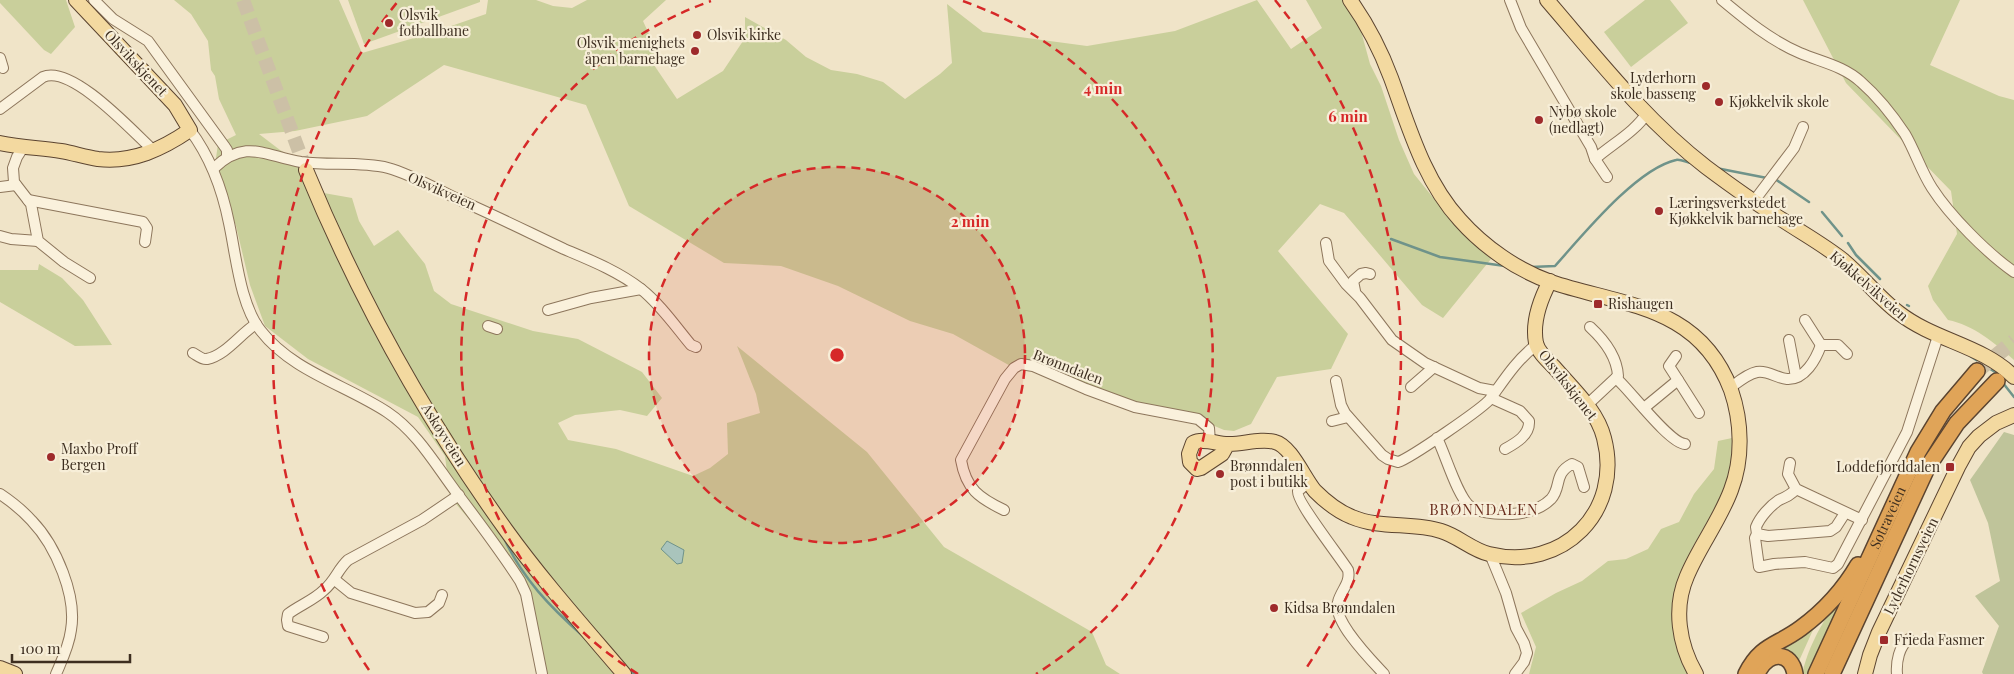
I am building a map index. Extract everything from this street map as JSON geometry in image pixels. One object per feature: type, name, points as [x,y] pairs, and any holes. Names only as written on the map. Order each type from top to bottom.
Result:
[{"type":"highway","name":"Sotraveien","points":[[1816,674],[1914,460],[1931,430],[1957,393],[1976,371]]},
{"type":"highway","name":"Sotraveien","points":[[1835,671],[1927,468],[1952,429],[1976,401],[1997,381]]},
{"type":"highway","points":[[1746,674],[1757,655],[1801,628],[1826,607],[1855,570],[1877,527],[1888,517]]},
{"type":"highway","points":[[1757,674],[1765,661],[1776,656],[1781,656],[1791,662],[1795,674]]},
{"type":"main road","name":"Olsvikskjenet","points":[[76,0],[164,92],[175,105],[190,130]]},
{"type":"main road","points":[[1350,0],[1377,46],[1425,167],[1460,220],[1499,254],[1530,273],[1550,281],[1632,303],[1663,315],[1700,342],[1711,354],[1730,388],[1739,428],[1737,471],[1725,505],[1686,577],[1680,611],[1679,626],[1685,648],[1696,674]]},
{"type":"main road","name":"Kjøkkelvikveien","points":[[1547,0],[1647,113],[1706,166],[1842,260],[1909,320],[1938,336],[1977,350],[1993,359],[2014,377]]},
{"type":"main road","points":[[0,143],[102,159],[122,159],[141,156],[154,151],[190,130]]},
{"type":"main road","name":"Askøyveien","points":[[306,170],[332,232],[384,334],[443,436],[506,530],[551,589],[624,674]]},
{"type":"main road","name":"Olsvikskjenet","points":[[1210,442],[1227,445],[1265,441],[1280,444],[1293,458],[1316,491],[1328,502],[1353,518],[1378,523],[1421,526],[1443,531],[1490,554],[1507,557],[1537,556],[1569,542],[1586,526],[1601,502],[1607,485],[1609,466],[1601,429],[1587,405],[1536,345],[1535,326],[1537,315],[1550,281]]},
{"type":"main road","name":"Lyderhornsveien","points":[[1865,674],[1879,632],[1962,460],[1978,436],[1996,423],[2014,415]]},
{"type":"main road","name":"Lyderhornsveien","points":[[1962,460],[1979,442],[2014,425]]},
{"type":"main road","points":[[1210,442],[1200,440],[1193,443],[1189,454],[1190,462],[1197,469],[1207,465],[1222,454],[1227,445]]},
{"type":"main road","points":[[0,668],[15,674]]},
{"type":"street","points":[[94,0],[113,19],[148,42],[225,147],[227,157]]},
{"type":"street","points":[[1510,0],[1521,28],[1607,177]]},
{"type":"street","points":[[1722,0],[1753,26],[1776,41],[1800,53],[1842,69],[1862,82],[1904,134],[1929,182],[1947,207],[1993,255],[2014,272]]},
{"type":"street","points":[[0,110],[43,77],[55,75],[71,81],[127,123],[154,151]]},
{"type":"street","points":[[1595,159],[1610,145],[1638,125],[1647,113]]},
{"type":"street","points":[[1754,200],[1794,148],[1803,127]]},
{"type":"street","points":[[190,130],[214,168],[229,222],[242,286],[256,324],[261,332],[286,355],[330,382],[387,412],[408,428],[430,454],[504,557],[523,587],[542,674]]},
{"type":"street","points":[[24,146],[17,156],[13,168],[14,182],[28,200],[32,210],[38,241]]},
{"type":"street","name":"Olsvikveien","points":[[214,168],[227,157],[242,152],[263,151],[278,158],[302,162],[374,165],[391,169],[447,192],[589,259],[641,289],[692,345],[696,347]]},
{"type":"street","points":[[0,187],[16,185]]},
{"type":"street","points":[[28,200],[143,222],[147,228],[145,242]]},
{"type":"street","points":[[0,236],[11,239],[38,241],[64,262],[90,278]]},
{"type":"street","points":[[1326,243],[1329,261],[1346,284],[1355,291],[1392,340],[1406,351],[1434,367],[1493,395],[1520,411],[1529,421],[1530,428],[1527,432],[1516,443],[1505,449]]},
{"type":"street","points":[[1355,291],[1353,280],[1366,272],[1370,274]]},
{"type":"street","points":[[548,310],[592,298],[641,289]]},
{"type":"street","points":[[1805,320],[1821,345]]},
{"type":"street","points":[[193,353],[203,359],[208,359],[226,348],[256,324]]},
{"type":"street","points":[[1587,405],[1616,378],[1618,372],[1606,346],[1590,327]]},
{"type":"street","points":[[1796,490],[1778,501],[1765,514],[1756,527],[1757,534],[1755,538],[1759,567],[1805,562],[1833,568],[1843,556],[1906,432],[1938,336]]},
{"type":"street","points":[[1789,340],[1796,377]]},
{"type":"street","points":[[1336,381],[1341,405],[1348,417],[1382,455],[1394,461],[1403,460],[1437,438],[1493,395],[1515,364],[1536,345]]},
{"type":"street","points":[[1730,388],[1754,372],[1770,373],[1788,379],[1796,377],[1814,363],[1821,345]]},
{"type":"street","points":[[1821,345],[1838,345],[1847,354]]},
{"type":"street","points":[[1676,356],[1669,366],[1699,413]]},
{"type":"street","name":"Brønndalen","points":[[1004,510],[976,494],[968,481],[961,460],[1005,379],[1014,368],[1021,364],[1033,366],[1134,407],[1198,419],[1209,428],[1210,442]]},
{"type":"street","points":[[1411,387],[1434,367]]},
{"type":"street","points":[[1616,378],[1675,440],[1685,444]]},
{"type":"street","points":[[1644,408],[1678,380]]},
{"type":"street","points":[[1332,421],[1348,417]]},
{"type":"street","points":[[1437,438],[1460,491],[1471,507],[1501,514],[1535,510],[1552,498],[1559,475],[1564,468],[1572,464],[1578,466],[1584,487]]},
{"type":"street","points":[[1790,463],[1788,474],[1796,490],[1862,520]]},
{"type":"street","points":[[1309,482],[1298,491],[1297,495],[1306,511],[1348,570],[1348,581],[1338,600],[1337,614],[1367,655],[1384,674]]},
{"type":"street","points":[[0,494],[17,506],[34,522],[44,536],[51,547],[70,592],[71,630],[65,653],[56,674]]},
{"type":"street","points":[[323,637],[288,626],[288,616],[294,609],[321,593],[335,580],[337,572],[348,560],[422,520],[459,495]]},
{"type":"street","points":[[1757,534],[1768,536],[1830,531],[1836,527],[1845,513]]},
{"type":"street","points":[[1490,554],[1506,593],[1516,628],[1527,653],[1524,662],[1515,674]]},
{"type":"street","points":[[335,580],[351,593],[415,613],[428,612],[439,603],[442,595]]},
{"type":"street","points":[[1897,674],[1897,662],[1901,647],[1908,638]]},
{"type":"green space","points":[[0,0],[66,0],[75,27],[51,54],[44,50],[0,3]]},
{"type":"green space","points":[[174,0],[339,0],[362,53],[428,34],[486,14],[488,0],[536,0],[553,6],[572,8],[587,0],[666,0],[643,21],[654,45],[654,65],[677,99],[723,71],[745,38],[745,17],[786,40],[806,57],[831,70],[857,74],[883,82],[905,99],[952,63],[947,4],[983,32],[1087,46],[1175,31],[1257,0],[1291,49],[1322,28],[1306,0],[1345,0],[1358,20],[1370,64],[1381,86],[1399,140],[1414,174],[1456,226],[1491,259],[1443,318],[1422,305],[1344,213],[1320,204],[1278,251],[1348,334],[1331,369],[1277,377],[1251,424],[1234,431],[1224,430],[1198,419],[1162,413],[1033,366],[1014,368],[953,334],[910,321],[838,286],[781,266],[724,263],[629,206],[586,105],[444,65],[367,116],[295,131],[259,134],[280,150],[302,162],[318,192],[352,198],[359,221],[374,246],[398,230],[425,264],[434,291],[451,304],[533,331],[578,339],[642,372],[662,398],[647,416],[620,410],[575,415],[558,423],[568,440],[616,449],[693,476],[710,468],[728,454],[727,423],[760,413],[756,394],[737,346],[867,452],[944,547],[1092,632],[1106,665],[1120,674],[542,674],[528,588],[450,497],[445,456],[418,417],[308,359],[265,326],[250,285],[236,226],[215,165],[218,144],[236,135],[219,99],[215,76],[211,70],[208,41],[191,14]]},
{"type":"green space","name":"Olsvik fotballbane","points":[[348,0],[480,0],[480,2],[364,44]]},
{"type":"green space","points":[[1645,0],[1670,0],[1688,23],[1631,67],[1604,32]]},
{"type":"green space","points":[[1803,0],[1960,0],[1930,65],[1999,96],[2014,100],[2014,360],[1975,330],[1948,320],[1933,300],[1928,286],[1957,234],[1951,191],[1846,83]]},
{"type":"green space","points":[[39,264],[62,278],[83,300],[112,345],[75,346],[0,302],[0,270],[38,270]]},
{"type":"green space","points":[[2004,432],[2014,435],[2014,674],[1983,674],[1982,672],[1999,626],[1975,596],[2000,581],[1988,523],[1970,480]]},
{"type":"green space","points":[[1732,438],[1731,466],[1724,492],[1691,550],[1679,580],[1691,674],[1529,674],[1536,647],[1521,613],[1582,581],[1608,561],[1626,559],[1648,549],[1661,529],[1679,522],[1694,494],[1714,469],[1718,441]]},
{"type":"green space","points":[[1855,576],[1811,674],[1802,674],[1816,635]]},
{"type":"green space","points":[[1817,621],[1799,661],[1792,654],[1785,651],[1767,651]]},
{"type":"water","points":[[667,541],[684,550],[682,563],[677,564],[661,549]]},
{"type":"waterway","points":[[1531,267],[1555,266],[1611,205],[1644,176],[1660,166],[1676,160],[1691,163]]},
{"type":"waterway","points":[[1716,168],[1767,178]]},
{"type":"waterway","points":[[1775,179],[1809,202]]},
{"type":"waterway","points":[[1822,212],[1842,236]]},
{"type":"waterway","points":[[1391,239],[1440,257],[1505,266]]},
{"type":"waterway","points":[[1848,243],[1856,255],[1880,279]]},
{"type":"waterway","points":[[1970,356],[1995,372],[1998,376]]},
{"type":"waterway","points":[[2003,383],[2014,397]]},
{"type":"waterway","points":[[504,538],[511,553],[528,579],[559,614],[583,636]]},
{"type":"waterway","points":[[627,669],[635,674]]},
{"type":"tunnel","points":[[243,0],[306,170]]},
{"type":"tunnel","points":[[1977,371],[2014,341]]},
{"type":"place","name":"Olsvik fotballbane","points":[[389,23]]},
{"type":"place","name":"Olsvik kirke","points":[[697,35]]},
{"type":"place","name":"Olsvik menighets åpen barnehage","points":[[695,51]]},
{"type":"place","name":"Lyderhorn skole basseng","points":[[1706,86]]},
{"type":"place","name":"Kjøkkelvik skole","points":[[1719,102]]},
{"type":"place","name":"Nybø skole (nedlagt)","points":[[1539,120]]},
{"type":"place","name":"Læringsverkstedet Kjøkkelvik barnehage","points":[[1659,211]]},
{"type":"place","name":"Rishaugen","points":[[1598,304]]},
{"type":"place","name":"Maxbo Proff Bergen","points":[[51,457]]},
{"type":"place","name":"Loddefjorddalen","points":[[1950,467]]},
{"type":"place","name":"Brønndalen post i butikk","points":[[1220,474]]},
{"type":"place","name":"Kidsa Brønndalen","points":[[1274,608]]},
{"type":"place","name":"Frieda Fasmer","points":[[1884,640]]},
{"type":"district","name":"BRØNNDALEN","points":[[1484,510]]}]
